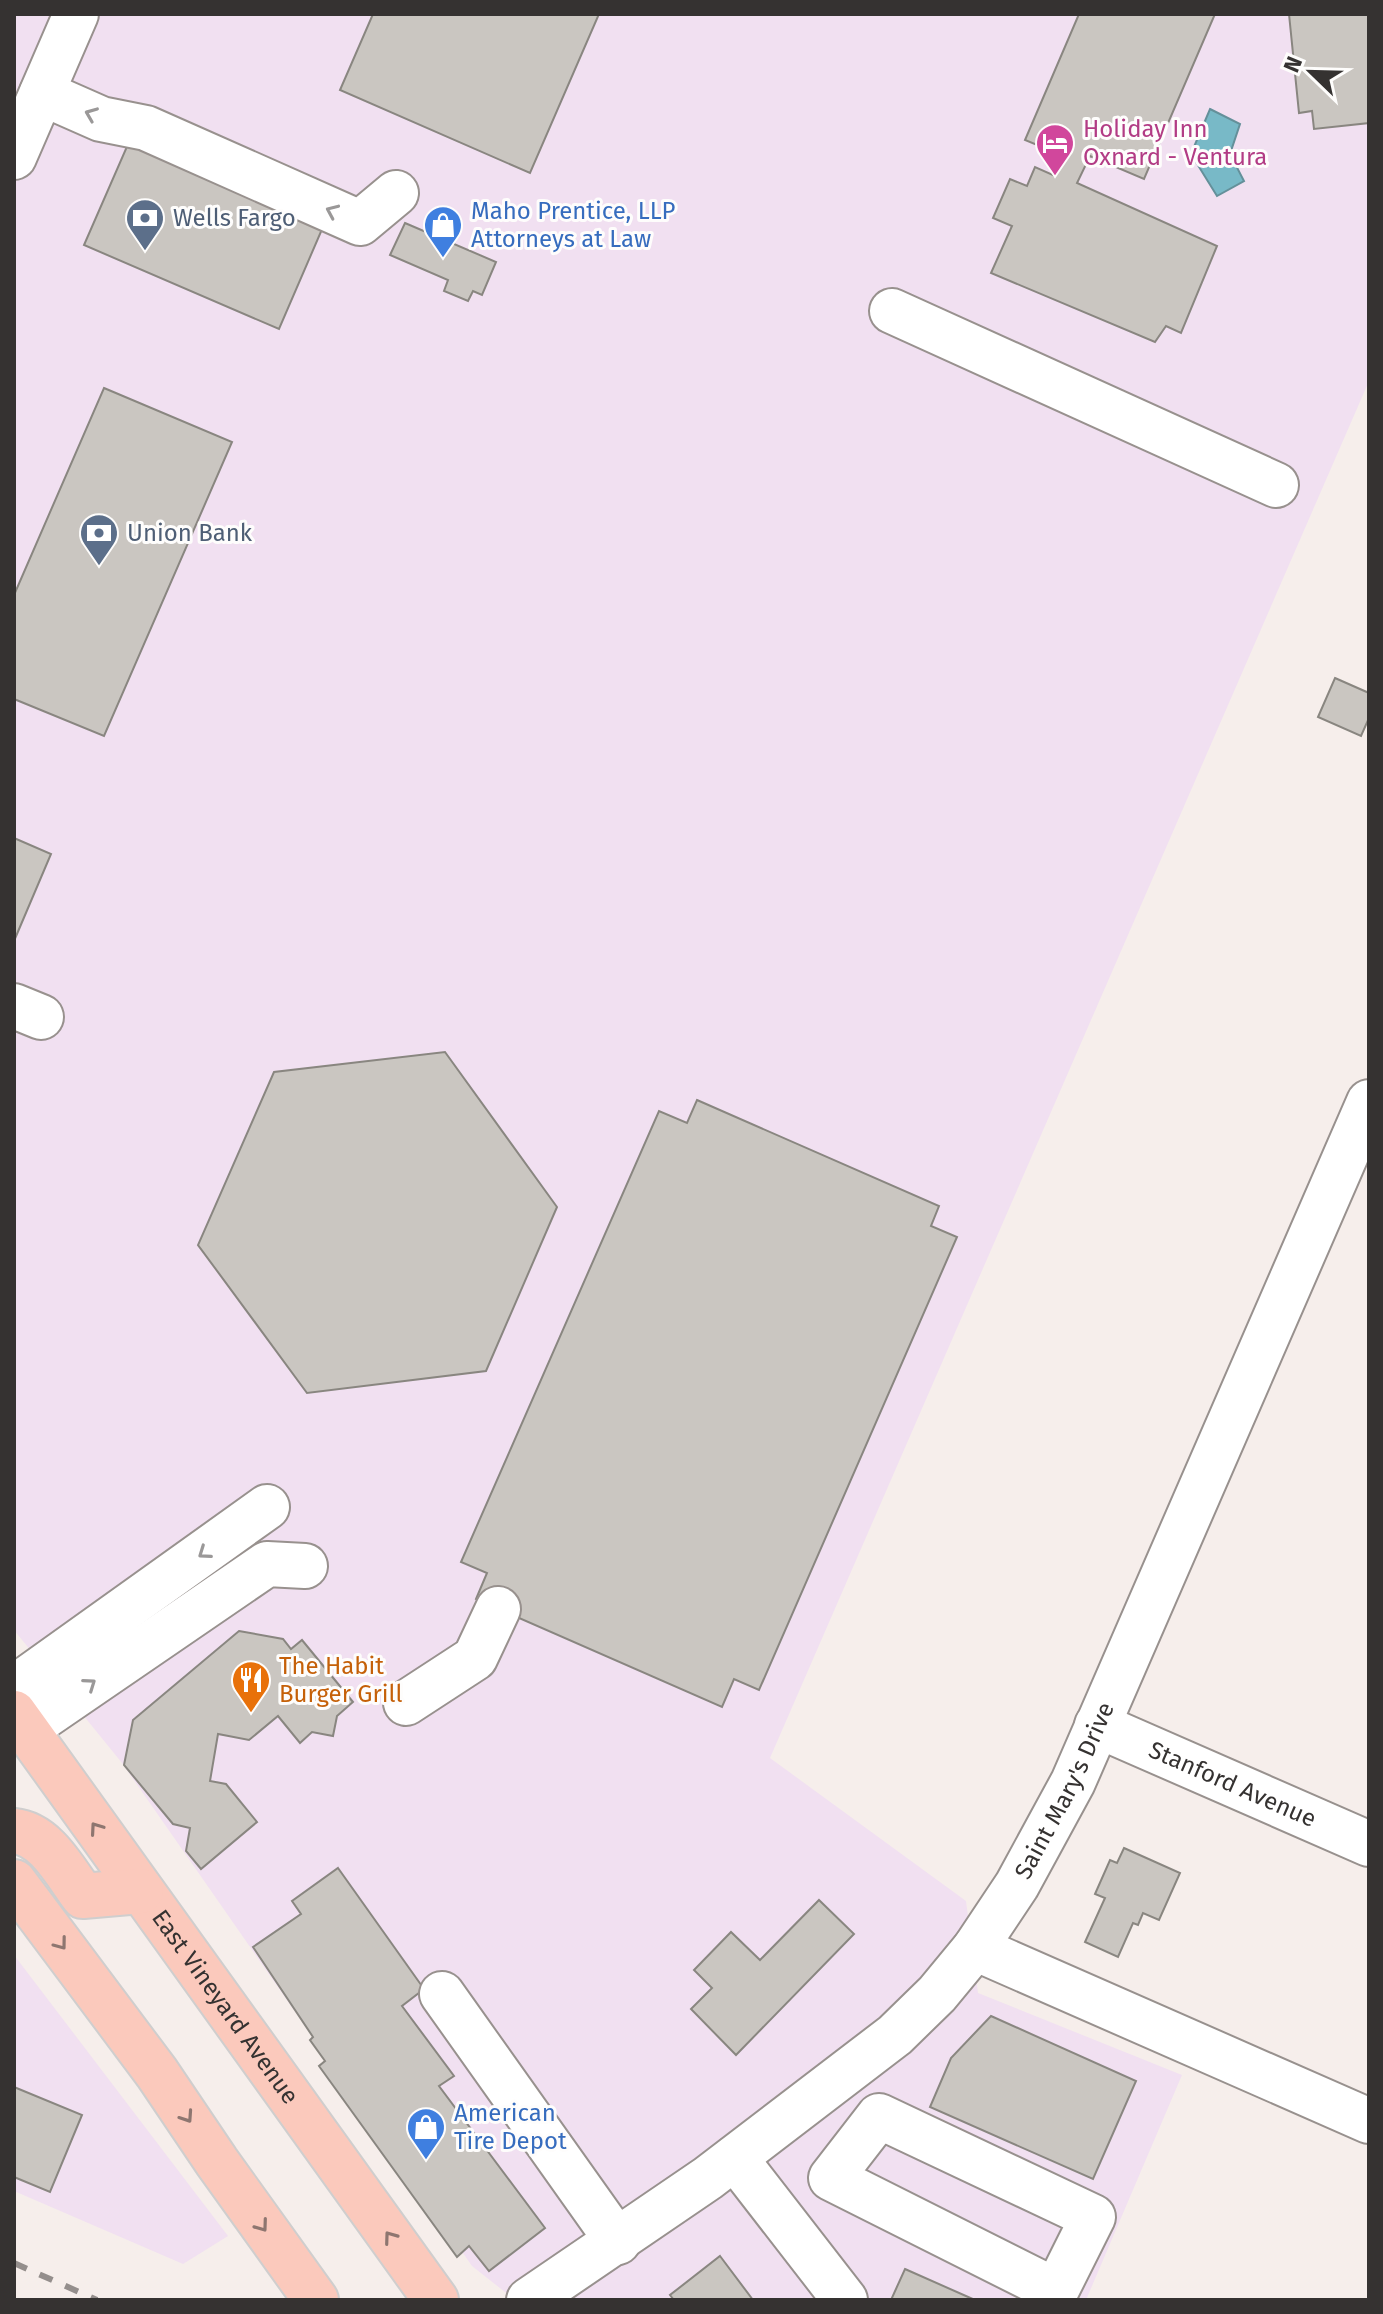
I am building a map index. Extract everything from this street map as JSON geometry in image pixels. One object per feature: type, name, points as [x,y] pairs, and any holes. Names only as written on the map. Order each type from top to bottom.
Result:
[{"type":"main road","name":"East Vineyard Avenue","points":[[17,1716],[436,2300]]},
{"type":"main road","points":[[14,1831],[37,1839],[83,1896],[141,1891]]},
{"type":"main road","points":[[14,1882],[157,2073],[316,2300]]},
{"type":"street","points":[[14,157],[76,14]]},
{"type":"street","points":[[42,93],[101,119],[146,128],[360,223],[396,193]]},
{"type":"street","points":[[892,311],[1276,485]]},
{"type":"street","name":"Saint Mary's Drive","points":[[529,2300],[618,2242],[735,2158],[895,2035],[937,1994],[975,1948],[1017,1885],[1073,1782],[1369,1102]]},
{"type":"street","points":[[17,1716],[267,1507]]},
{"type":"street","points":[[17,1716],[267,1564],[305,1566]]},
{"type":"street","points":[[406,1703],[475,1658],[498,1609]]},
{"type":"street","name":"Stanford Avenue","points":[[1097,1725],[1369,1844]]},
{"type":"street","points":[[975,1948],[1369,2121]]},
{"type":"street","points":[[442,1994],[618,2242]]},
{"type":"street","points":[[822,2092],[869,2129],[1093,2217],[1056,2291],[831,2178],[869,2129]]},
{"type":"street","points":[[735,2158],[845,2300]]},
{"type":"shaded area","points":[[14,14],[1369,14],[1369,381],[770,1758],[966,1901],[978,1993],[1182,2075],[1086,2300],[515,2300],[472,2266],[122,1763],[14,1630]]},
{"type":"shaded area","points":[[14,1955],[228,2236],[183,2264],[14,2191]]},
{"type":"water","points":[[1210,109],[1240,124],[1230,154],[1244,181],[1217,196],[1191,154]]},
{"type":"building","points":[[373,14],[599,14],[530,173],[340,90]]},
{"type":"building","name":"Holiday Inn Oxnard - Ventura","points":[[1079,14],[1215,14],[1144,179],[1090,156],[1077,183],[1217,246],[1181,333],[1166,326],[1155,342],[991,273],[1012,226],[993,218],[1010,179],[1027,186],[1035,167],[1055,176],[1064,156],[1025,140]]},
{"type":"building","points":[[1289,14],[1369,14],[1369,123],[1314,129],[1312,111],[1299,113]]},
{"type":"building","points":[[132,135],[326,220],[279,329],[84,245]]},
{"type":"building","name":"Maho Prentice, LLP Attorneys at Law","points":[[405,223],[496,262],[482,295],[473,291],[468,301],[444,291],[448,280],[390,255]]},
{"type":"building","points":[[104,388],[232,442],[104,736],[14,699],[14,595]]},
{"type":"building","points":[[1335,678],[1369,693],[1369,718],[1361,736],[1318,717]]},
{"type":"building","points":[[14,838],[51,854],[14,941]]},
{"type":"building","points":[[445,1052],[557,1207],[486,1371],[307,1393],[198,1245],[274,1072]]},
{"type":"building","points":[[697,1100],[939,1206],[931,1226],[957,1237],[759,1690],[734,1679],[722,1707],[476,1599],[487,1573],[461,1562],[659,1111],[687,1123]]},
{"type":"building","points":[[239,1631],[283,1639],[291,1649],[302,1640],[353,1702],[337,1716],[333,1736],[312,1732],[300,1743],[278,1716],[249,1740],[218,1734],[210,1781],[226,1784],[257,1822],[201,1869],[186,1851],[190,1828],[173,1824],[124,1765],[133,1720]]},
{"type":"building","points":[[1124,1848],[1180,1873],[1159,1920],[1143,1913],[1138,1925],[1133,1923],[1118,1957],[1085,1942],[1105,1898],[1095,1894],[1110,1860],[1117,1863]]},
{"type":"building","points":[[338,1868],[424,1989],[402,2006],[454,2076],[439,2086],[545,2228],[489,2271],[469,2246],[457,2257],[319,2066],[325,2061],[310,2040],[313,2037],[253,1947],[301,1914],[292,1901]]},
{"type":"building","points":[[819,1900],[854,1934],[736,2055],[691,2009],[712,1988],[694,1970],[731,1932],[760,1960]]},
{"type":"building","points":[[991,2016],[1136,2081],[1093,2179],[930,2107],[951,2058]]},
{"type":"building","points":[[14,2087],[82,2115],[50,2192],[14,2177]]},
{"type":"building","points":[[720,2256],[753,2300],[674,2300],[670,2295]]},
{"type":"building","points":[[905,2269],[975,2300],[891,2300]]},
{"type":"railway","points":[[14,2263],[97,2300]]},
{"type":"place","name":"Holiday Inn Oxnard - Ventura","points":[[1055,177]]},
{"type":"place","name":"Wells Fargo","points":[[145,252]]},
{"type":"place","name":"Maho Prentice, LLP Attorneys at Law","points":[[443,259]]},
{"type":"place","name":"Union Bank","points":[[99,567]]},
{"type":"place","name":"The Habit Burger Grill","points":[[251,1714]]},
{"type":"place","name":"American Tire Depot","points":[[426,2161]]}]
